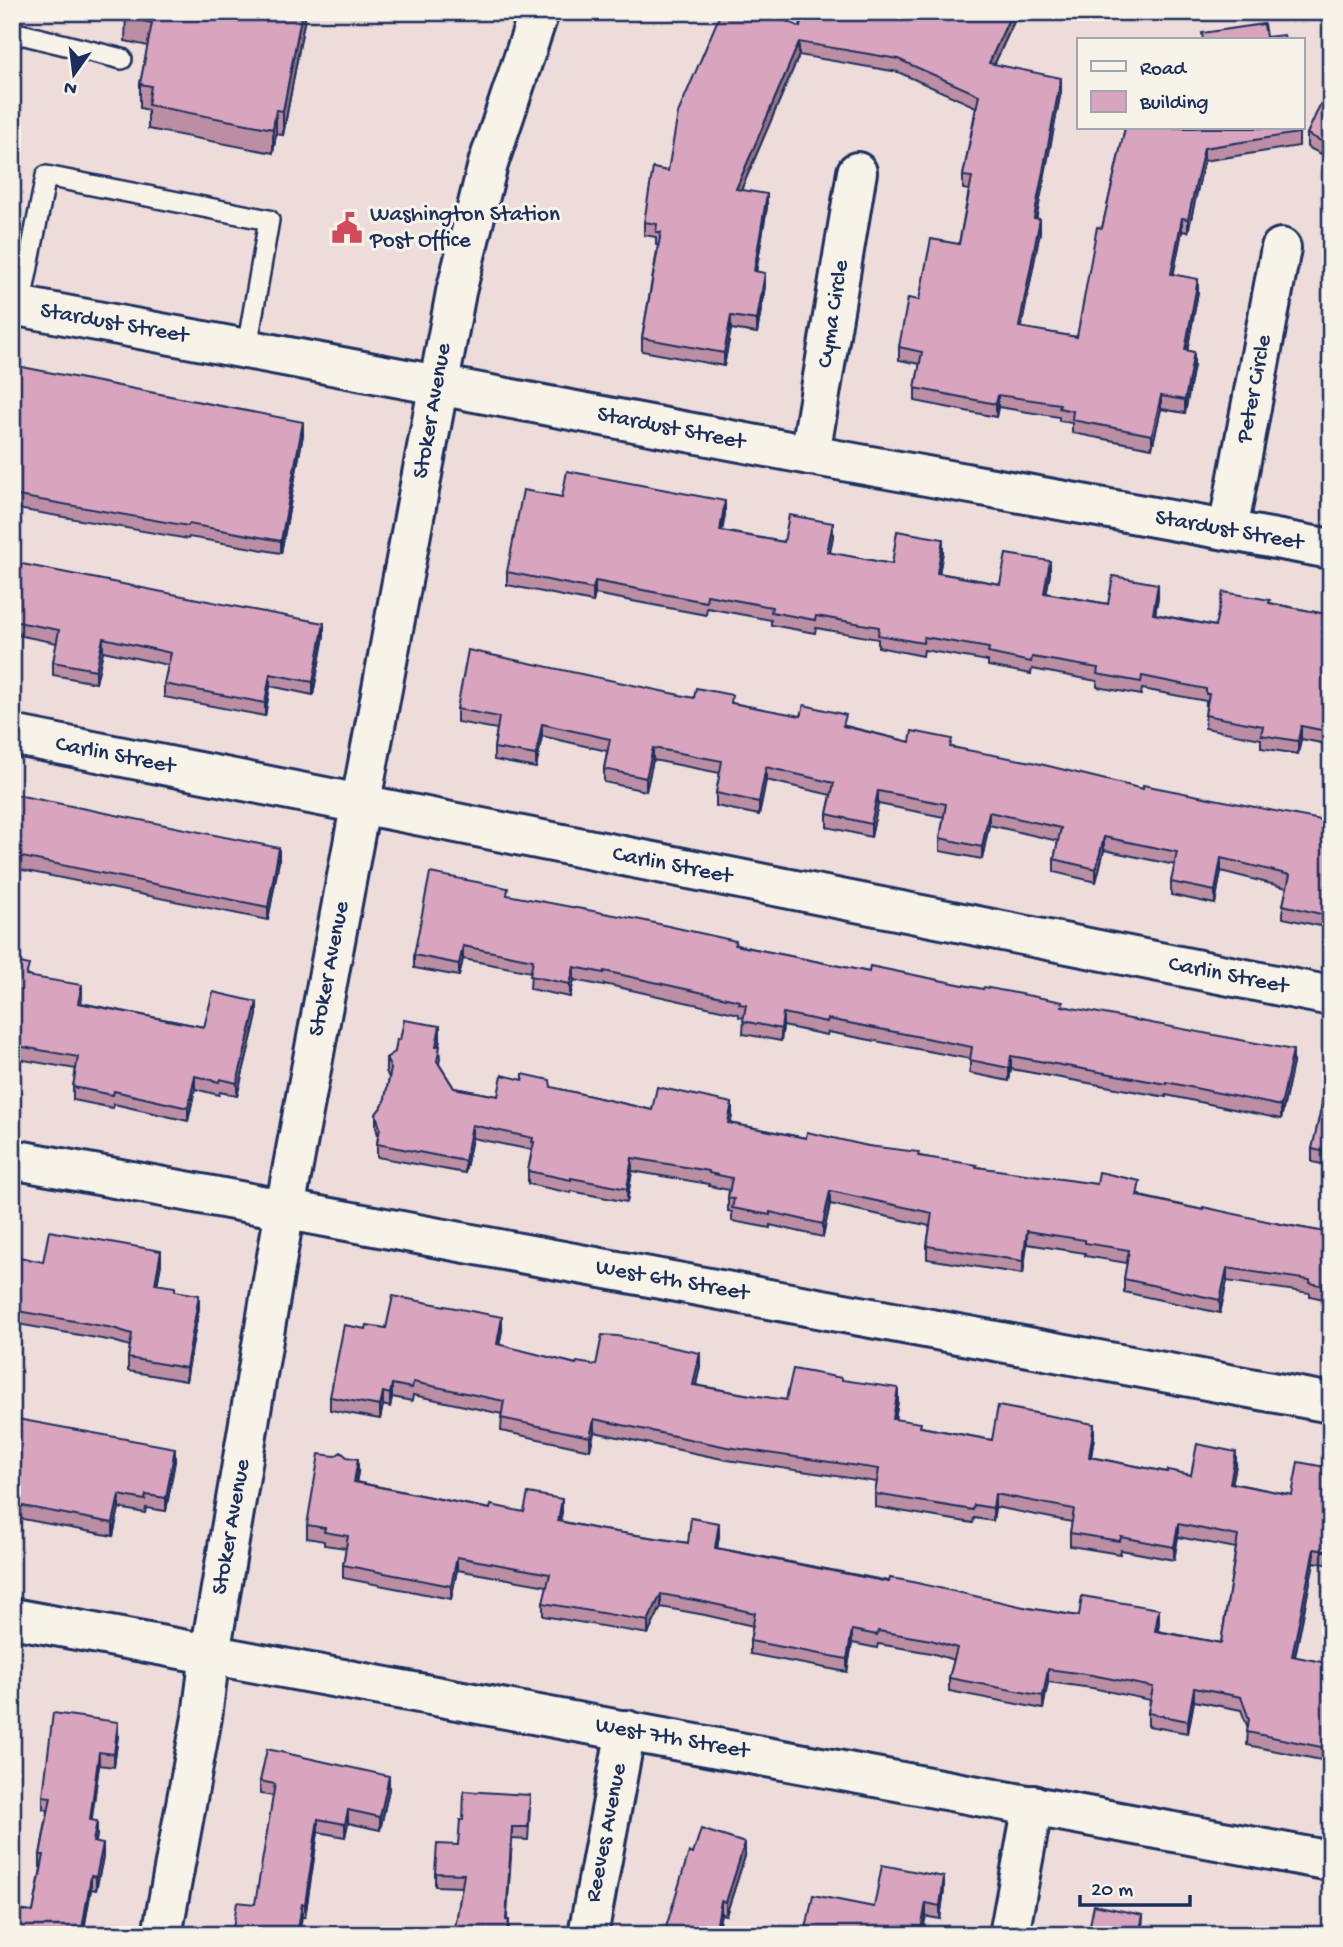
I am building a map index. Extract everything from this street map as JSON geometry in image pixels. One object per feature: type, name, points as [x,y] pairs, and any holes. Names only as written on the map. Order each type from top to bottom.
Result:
[{"type":"street","name":"Stoker Avenue","points":[[162,1935],[202,1717],[210,1654],[285,1209],[456,292],[488,163],[539,12]]},
{"type":"street","name":"Cyma Circle","points":[[810,455],[857,172]]},
{"type":"street","name":"Peter Circle","points":[[1228,530],[1281,248]]},
{"type":"street","name":"Stardust Street","points":[[16,306],[1331,550]]},
{"type":"street","name":"Carlin Street","points":[[12,735],[1331,996]]},
{"type":"street","name":"West 6th Street","points":[[12,1159],[1331,1403]]},
{"type":"street","name":"West 7th Street","points":[[12,1618],[1331,1861]]},
{"type":"street","name":"Reeves Avenue","points":[[588,1935],[626,1730]]},
{"type":"street","points":[[1009,1935],[1033,1805]]},
{"type":"lane","points":[[12,40],[21,34],[122,59]]},
{"type":"lane","points":[[16,306],[46,176],[269,220],[247,348]]},
{"type":"building","points":[[126,12],[302,12],[283,111],[276,110],[273,129],[148,105],[151,86],[140,84],[152,23],[125,17]]},
{"type":"building","points":[[721,12],[766,12],[800,27],[803,12],[1012,12],[989,63],[1061,78],[1034,218],[1040,219],[1019,327],[1077,337],[1097,227],[1102,228],[1125,130],[1298,130],[1299,133],[1204,148],[1188,219],[1182,218],[1171,274],[1198,279],[1185,350],[1194,352],[1185,400],[1161,396],[1152,435],[1072,420],[1073,411],[1059,408],[1060,404],[998,395],[996,404],[915,388],[922,352],[899,347],[908,298],[919,300],[931,239],[959,244],[972,177],[963,176],[979,95],[898,59],[799,42],[736,189],[767,194],[754,271],[765,273],[757,320],[731,316],[724,353],[642,338],[661,232],[656,232],[657,224],[644,222],[653,168],[668,171],[678,113]]},
{"type":"building","points":[[1264,24],[1266,37],[1284,35],[1285,38],[1203,38],[1202,33]]},
{"type":"building","points":[[1328,87],[1331,88],[1331,146],[1307,134]]},
{"type":"building","points":[[12,365],[303,422],[281,541],[12,495]]},
{"type":"building","points":[[1331,414],[1331,434],[1327,434]]},
{"type":"building","points":[[567,471],[725,501],[720,531],[784,542],[789,515],[833,523],[827,552],[892,564],[897,531],[943,539],[937,573],[1000,584],[1006,554],[1050,561],[1044,593],[1108,604],[1113,576],[1158,584],[1153,614],[1215,626],[1223,592],[1331,615],[1331,732],[1301,726],[1298,741],[1261,735],[1263,726],[1205,715],[1209,694],[1206,694],[1206,689],[1142,676],[1141,682],[1097,674],[1098,668],[1032,657],[1031,662],[988,653],[989,648],[924,637],[923,643],[878,635],[879,627],[816,616],[815,620],[771,612],[772,607],[707,595],[706,602],[595,581],[593,589],[507,572],[523,490],[562,497]]},
{"type":"building","points":[[12,562],[324,623],[313,682],[270,674],[265,703],[164,684],[171,653],[103,638],[96,670],[53,662],[59,630],[12,621]]},
{"type":"building","points":[[468,650],[694,698],[696,688],[732,695],[731,703],[801,716],[804,705],[846,715],[843,726],[910,742],[912,731],[952,739],[950,747],[1032,762],[1143,789],[1143,785],[1331,822],[1331,888],[1325,915],[1283,905],[1290,875],[1221,858],[1215,891],[1171,882],[1177,852],[1104,837],[1096,869],[1054,859],[1061,828],[989,812],[982,847],[940,838],[946,804],[878,791],[871,824],[827,814],[834,783],[766,767],[759,802],[716,793],[722,761],[653,748],[646,778],[604,769],[610,739],[542,724],[536,755],[494,748],[499,717],[457,709]]},
{"type":"building","points":[[12,794],[279,848],[268,907],[12,855]]},
{"type":"building","points":[[430,873],[508,888],[507,895],[736,941],[735,945],[869,972],[870,966],[983,989],[984,987],[1063,1002],[1062,1006],[1293,1050],[1281,1106],[1166,1082],[1011,1056],[1009,1068],[970,1060],[972,1047],[828,1019],[827,1022],[783,1013],[781,1029],[743,1021],[746,1005],[739,1004],[740,1001],[604,971],[574,967],[570,984],[530,976],[533,960],[463,946],[459,964],[414,955]]},
{"type":"building","points":[[12,961],[29,965],[26,976],[82,985],[78,1003],[204,1027],[213,992],[257,1002],[237,1083],[195,1076],[188,1108],[114,1091],[113,1095],[73,1087],[78,1057],[12,1045]]},
{"type":"building","points":[[404,1020],[440,1026],[436,1046],[440,1046],[437,1061],[454,1088],[498,1096],[502,1075],[523,1080],[523,1074],[550,1080],[551,1087],[652,1110],[657,1087],[732,1103],[728,1123],[806,1138],[807,1132],[868,1146],[919,1152],[918,1156],[977,1165],[976,1167],[1097,1184],[1099,1172],[1140,1181],[1137,1196],[1331,1233],[1331,1322],[1324,1321],[1330,1287],[1310,1283],[1310,1280],[1227,1268],[1220,1300],[1124,1279],[1129,1250],[1085,1243],[1085,1240],[1027,1231],[1023,1261],[927,1246],[932,1213],[830,1191],[823,1224],[770,1212],[770,1215],[732,1208],[734,1199],[728,1198],[732,1178],[709,1171],[632,1158],[627,1189],[528,1171],[533,1138],[472,1125],[465,1161],[377,1144],[380,1128],[376,1114],[384,1103],[391,1069],[386,1058],[395,1052]]},
{"type":"building","points":[[1325,1090],[1331,1091],[1331,1153],[1312,1149]]},
{"type":"building","points":[[49,1231],[161,1251],[155,1284],[199,1295],[186,1368],[128,1358],[132,1334],[113,1328],[12,1310],[12,1260],[14,1256],[43,1262]]},
{"type":"building","points":[[393,1296],[502,1317],[497,1344],[576,1364],[596,1365],[602,1335],[617,1336],[700,1353],[693,1385],[786,1400],[793,1369],[898,1388],[893,1419],[921,1423],[920,1427],[992,1440],[998,1406],[1094,1424],[1089,1457],[1191,1475],[1197,1444],[1236,1452],[1230,1483],[1292,1495],[1298,1462],[1331,1468],[1331,1552],[1314,1549],[1292,1656],[1331,1664],[1331,1749],[1247,1732],[1249,1719],[1241,1697],[1194,1688],[1188,1721],[1148,1713],[1153,1687],[1092,1675],[1048,1669],[1043,1696],[949,1678],[957,1648],[931,1640],[878,1631],[877,1635],[852,1630],[847,1659],[750,1641],[755,1613],[705,1602],[661,1594],[648,1621],[543,1603],[550,1574],[457,1557],[451,1586],[343,1565],[348,1536],[324,1532],[325,1528],[307,1525],[319,1454],[335,1456],[341,1452],[347,1457],[358,1459],[354,1482],[490,1509],[491,1505],[524,1512],[528,1493],[562,1499],[558,1521],[597,1529],[688,1543],[691,1518],[719,1523],[715,1548],[889,1582],[890,1578],[908,1581],[1028,1608],[1079,1616],[1082,1596],[1159,1609],[1155,1631],[1221,1643],[1238,1536],[1178,1524],[1174,1547],[1121,1537],[1120,1541],[1070,1533],[1074,1509],[995,1494],[993,1508],[974,1505],[973,1510],[875,1494],[879,1469],[727,1447],[594,1419],[590,1437],[501,1418],[504,1401],[413,1382],[412,1388],[392,1384],[390,1394],[383,1392],[380,1406],[330,1397],[344,1325],[366,1329],[367,1325],[386,1328]]},
{"type":"building","points":[[12,1418],[175,1448],[166,1498],[146,1495],[145,1500],[119,1495],[113,1523],[12,1504]]},
{"type":"building","points":[[53,1713],[118,1722],[114,1754],[99,1752],[90,1820],[97,1821],[93,1842],[103,1844],[96,1877],[91,1876],[81,1935],[14,1935],[19,1910],[33,1912],[44,1855],[40,1855],[51,1797],[43,1796]]},
{"type":"building","points":[[267,1749],[389,1776],[380,1817],[348,1810],[345,1824],[318,1819],[305,1904],[302,1904],[297,1935],[232,1935],[237,1902],[255,1904],[275,1784],[260,1781]]},
{"type":"building","points":[[464,1791],[530,1795],[528,1827],[512,1827],[506,1920],[509,1920],[506,1935],[454,1935],[464,1874],[435,1873],[437,1844],[458,1845],[460,1820],[463,1820]]},
{"type":"building","points":[[701,1829],[745,1843],[726,1902],[721,1901],[715,1935],[665,1935],[689,1852],[693,1854]]},
{"type":"building","points":[[882,1865],[944,1877],[940,1906],[926,1903],[920,1935],[805,1934],[813,1895],[874,1907]]},
{"type":"building","points":[[1094,1905],[1143,1915],[1139,1935],[1088,1935]]},
{"type":"place","name":"Washington Station Post Office","points":[[347,228]]}]
